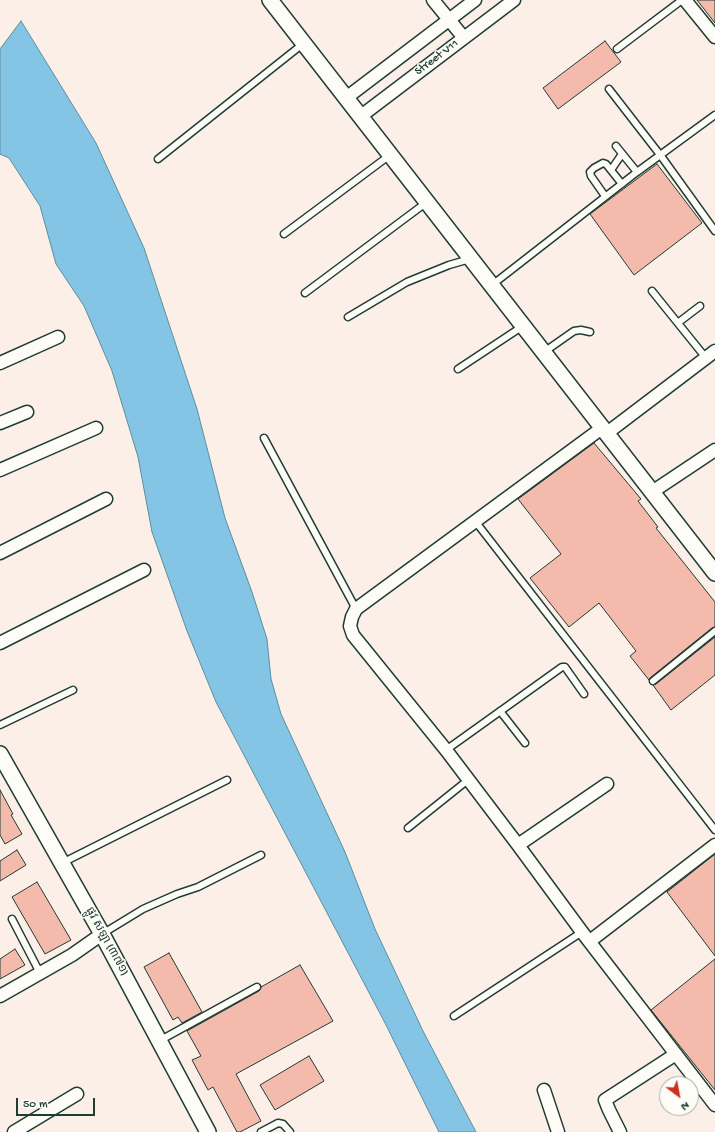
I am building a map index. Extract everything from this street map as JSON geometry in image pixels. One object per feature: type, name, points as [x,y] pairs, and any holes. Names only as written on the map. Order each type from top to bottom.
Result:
[{"type":"street","points":[[270,0],[715,573]]},
{"type":"street","points":[[433,0],[464,38]]},
{"type":"street","name":"Street V11","points":[[346,98],[475,0]]},
{"type":"street","name":"Street V11","points":[[361,116],[514,0]]},
{"type":"street","points":[[685,0],[715,36]]},
{"type":"street","points":[[0,363],[58,337]]},
{"type":"street","points":[[710,354],[475,521],[356,609],[350,626],[353,635],[446,750],[586,937],[715,1105]]},
{"type":"street","points":[[0,423],[27,412]]},
{"type":"street","points":[[0,470],[96,428]]},
{"type":"street","points":[[652,492],[715,450]]},
{"type":"street","points":[[0,553],[106,499]]},
{"type":"street","points":[[0,643],[144,570]]},
{"type":"street","name":"ផ្លូវ សឡា (៣៧១)","points":[[0,754],[102,934],[208,1132]]},
{"type":"street","points":[[518,845],[607,784]]},
{"type":"street","points":[[586,937],[715,845]]},
{"type":"street","points":[[0,996],[72,955],[102,934]]},
{"type":"street","points":[[620,1132],[608,1110],[605,1100],[676,1054]]},
{"type":"street","points":[[544,1090],[558,1132]]},
{"type":"street","points":[[14,1132],[77,1094]]},
{"type":"lane","points":[[617,49],[682,0]]},
{"type":"lane","points":[[158,159],[304,43]]},
{"type":"lane","points":[[609,89],[661,156],[715,231]]},
{"type":"lane","points":[[492,285],[605,196],[715,115]]},
{"type":"lane","points":[[616,146],[637,172]]},
{"type":"lane","points":[[284,234],[390,154]]},
{"type":"lane","points":[[611,170],[622,154]]},
{"type":"lane","points":[[605,196],[590,172],[594,168],[603,163],[611,170],[622,184]]},
{"type":"lane","points":[[305,293],[427,202]]},
{"type":"lane","points":[[348,316],[407,282],[449,265],[471,259]]},
{"type":"lane","points":[[652,291],[678,322],[710,354]]},
{"type":"lane","points":[[678,322],[700,306]]},
{"type":"lane","points":[[458,368],[523,326]]},
{"type":"lane","points":[[544,352],[574,331],[581,330],[590,332]]},
{"type":"lane","points":[[264,438],[356,609]]},
{"type":"lane","points":[[475,521],[715,830]]},
{"type":"lane","points":[[652,681],[715,631]]},
{"type":"lane","points":[[446,750],[563,667],[584,694]]},
{"type":"lane","points":[[0,725],[73,690]]},
{"type":"lane","points":[[500,711],[525,743]]},
{"type":"lane","points":[[62,863],[227,780]]},
{"type":"lane","points":[[408,828],[468,780]]},
{"type":"lane","points":[[102,934],[143,909],[177,894],[198,887],[261,855]]},
{"type":"lane","points":[[12,919],[40,973]]},
{"type":"lane","points":[[454,1016],[586,937]]},
{"type":"lane","points":[[159,1041],[257,987]]},
{"type":"lane","points":[[261,1132],[278,1123],[283,1124],[290,1132]]},
{"type":"water","points":[[21,21],[96,143],[144,248],[197,409],[225,518],[252,592],[267,639],[271,679],[281,714],[345,852],[375,929],[423,1031],[476,1132],[439,1132],[385,1023],[216,702],[187,631],[152,532],[138,457],[112,371],[84,306],[56,264],[40,206],[9,158],[0,154],[0,49]]},
{"type":"building","points":[[697,0],[715,0],[715,23]]},
{"type":"building","points":[[605,41],[621,62],[558,109],[543,88]]},
{"type":"building","points":[[657,164],[702,223],[634,275],[590,214]]},
{"type":"building","points":[[594,443],[641,499],[638,501],[658,527],[656,528],[715,602],[715,627],[649,680],[630,656],[636,651],[599,603],[569,627],[530,578],[561,554],[518,499]]},
{"type":"building","points":[[715,637],[715,675],[671,710],[653,685]]},
{"type":"building","points":[[0,790],[13,814],[11,815],[22,834],[5,844],[0,835]]},
{"type":"building","points":[[17,850],[26,865],[0,881],[0,861]]},
{"type":"building","points":[[715,854],[715,956],[667,892]]},
{"type":"building","points":[[37,882],[71,940],[45,954],[12,897]]},
{"type":"building","points":[[15,949],[25,965],[0,979],[0,959]]},
{"type":"building","points":[[169,953],[202,1012],[182,1023],[178,1017],[173,1020],[144,967]]},
{"type":"building","points":[[715,959],[715,1090],[651,1010]]},
{"type":"building","points":[[300,965],[333,1021],[236,1074],[261,1121],[240,1132],[237,1132],[213,1087],[208,1090],[192,1060],[201,1056],[187,1031],[259,991],[261,987]]},
{"type":"building","points":[[309,1056],[324,1081],[275,1110],[260,1085]]}]
